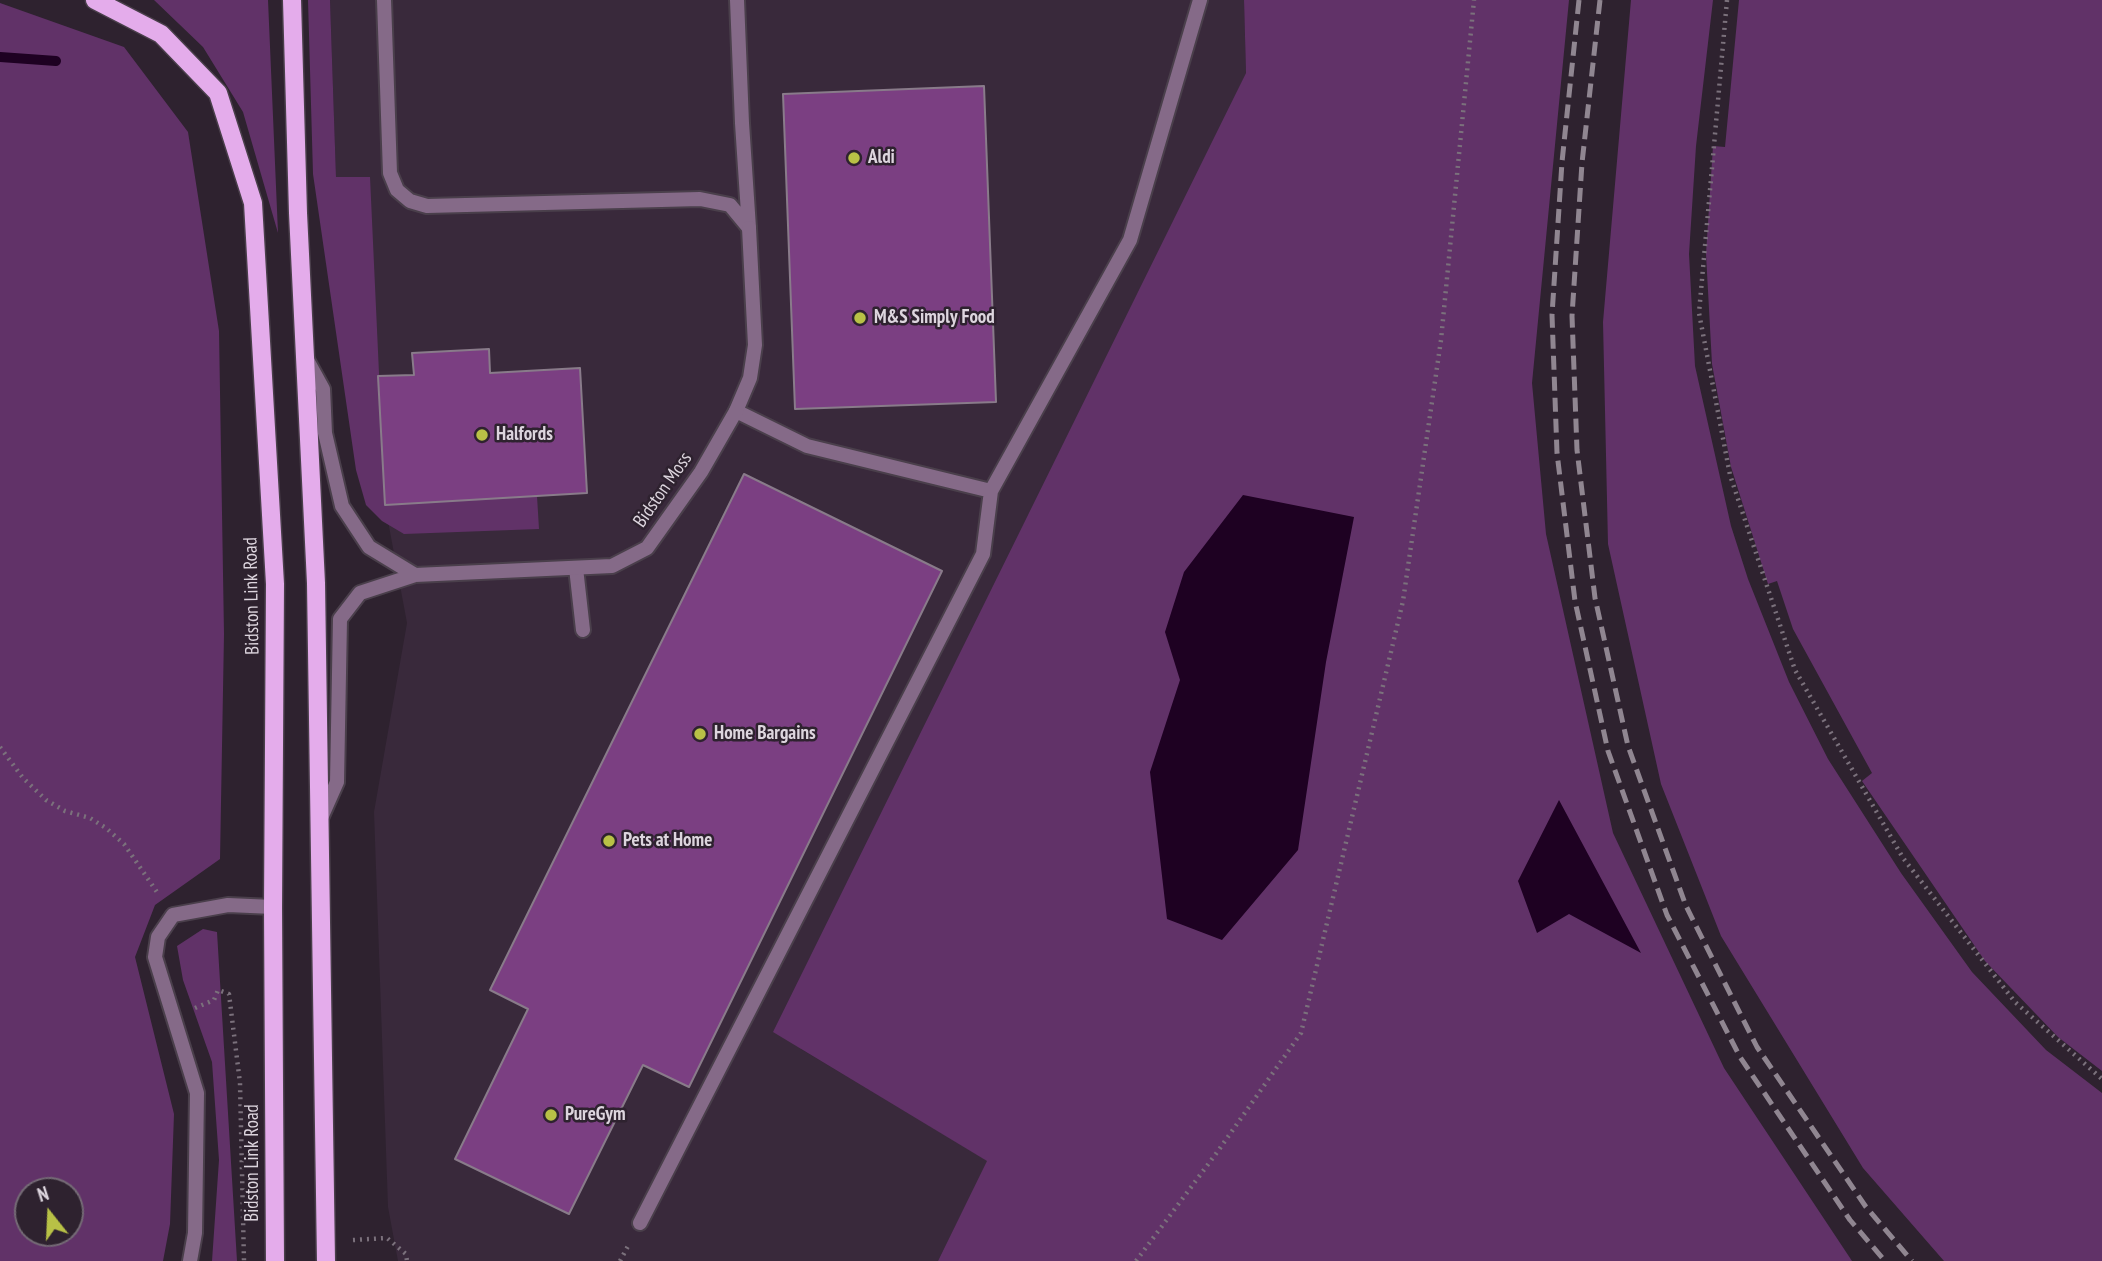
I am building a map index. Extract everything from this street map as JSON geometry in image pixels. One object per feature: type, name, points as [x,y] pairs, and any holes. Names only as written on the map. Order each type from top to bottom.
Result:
[{"type":"main road","name":"Bidston Link Road","points":[[95,0],[161,34],[218,93],[253,203],[275,584],[275,1261]]},
{"type":"main road","points":[[292,0],[298,213],[316,583],[326,1261]]},
{"type":"street","points":[[384,0],[390,173],[397,190],[410,201],[427,206],[700,199],[730,205],[749,228]]},
{"type":"street","name":"Bidston Moss","points":[[319,822],[337,782],[340,619],[360,593],[415,575],[612,566],[647,548],[701,472],[736,411],[750,378],[755,345],[737,0]]},
{"type":"street","points":[[640,1223],[983,554],[991,492],[1130,240],[1200,0]]},
{"type":"street","points":[[305,356],[323,389],[325,433],[342,506],[369,547],[415,575]]},
{"type":"street","points":[[736,411],[807,446],[991,492]]},
{"type":"street","points":[[576,568],[583,631]]},
{"type":"street","points":[[190,1261],[195,1233],[197,1093],[155,957],[158,937],[173,915],[228,905],[273,907]]},
{"type":"path","points":[[1136,1261],[1301,1033],[1403,601],[1441,340],[1474,0]]},
{"type":"path","points":[[1727,0],[1699,313],[1730,475],[1795,670],[1903,858],[2015,1002],[2102,1079]]},
{"type":"path","points":[[0,747],[23,778],[46,800],[65,811],[90,818],[124,844],[173,915]]},
{"type":"path","points":[[174,1016],[214,1000],[218,990],[229,994],[240,1083],[244,1261]]},
{"type":"path","points":[[353,1240],[387,1238],[406,1254],[407,1261]]},
{"type":"shaded area","points":[[154,0],[268,0],[278,233],[243,112],[203,47]]},
{"type":"shaded area","points":[[308,0],[330,0],[336,177],[370,177],[385,504],[537,496],[539,529],[404,534],[382,521],[366,505],[356,470],[313,174]]},
{"type":"shaded area","points":[[330,0],[1244,0],[1246,73],[801,1049],[988,1161],[938,1261],[398,1261],[388,1207],[374,812],[407,623],[385,505],[336,178]]},
{"type":"shaded area","points":[[1244,0],[1569,0],[1532,383],[1546,534],[1613,833],[1724,1068],[1852,1261],[938,1261],[987,1161],[773,1032],[1246,73]]},
{"type":"shaded area","points":[[1631,0],[1713,0],[1696,146],[1689,254],[1695,366],[1731,526],[1748,579],[1789,682],[1828,759],[1901,873],[1972,972],[2046,1050],[2102,1093],[2102,1261],[1944,1261],[1863,1168],[1721,936],[1661,784],[1608,544],[1603,322]]},
{"type":"shaded area","points":[[1739,0],[2102,0],[2102,1071],[2058,1037],[1985,961],[1862,781],[1872,773],[1793,629],[1777,581],[1768,584],[1731,467],[1712,364],[1706,254],[1713,146],[1725,147]]},
{"type":"shaded area","points":[[0,3],[124,47],[188,132],[219,331],[224,634],[220,859],[155,905],[135,957],[174,1114],[170,1224],[163,1261],[0,1261]]},
{"type":"shaded area","points":[[1243,495],[1354,517],[1326,662],[1298,850],[1222,940],[1167,919],[1150,772],[1180,680],[1165,632],[1184,572]]},
{"type":"shaded area","points":[[1559,800],[1641,953],[1569,914],[1537,933],[1518,881]]},
{"type":"shaded area","points":[[203,929],[217,932],[237,1261],[212,1261],[219,1160],[212,1062],[183,980],[177,946]]},
{"type":"building","points":[[984,86],[996,402],[795,409],[783,94]]},
{"type":"building","name":"Halfords","points":[[489,349],[490,373],[580,368],[587,493],[385,505],[378,376],[414,375],[412,353]]},
{"type":"building","points":[[744,474],[942,571],[689,1087],[643,1065],[569,1214],[455,1159],[528,1009],[490,990]]},
{"type":"waterway","points":[[0,57],[56,61]]},
{"type":"railway","points":[[1579,0],[1562,162],[1552,315],[1557,453],[1575,601],[1608,751],[1667,915],[1740,1057],[1850,1220],[1885,1261]]},
{"type":"railway","points":[[1600,0],[1582,163],[1572,316],[1577,450],[1595,598],[1628,746],[1686,906],[1757,1047],[1866,1207],[1912,1261]]},
{"type":"place","name":"Aldi","points":[[854,158]]},
{"type":"place","name":"M&S Simply Food","points":[[860,318]]},
{"type":"place","name":"Halfords","points":[[482,435]]},
{"type":"place","name":"Home Bargains","points":[[700,734]]},
{"type":"place","name":"Pets at Home","points":[[609,841]]},
{"type":"place","name":"PureGym","points":[[551,1115]]}]
